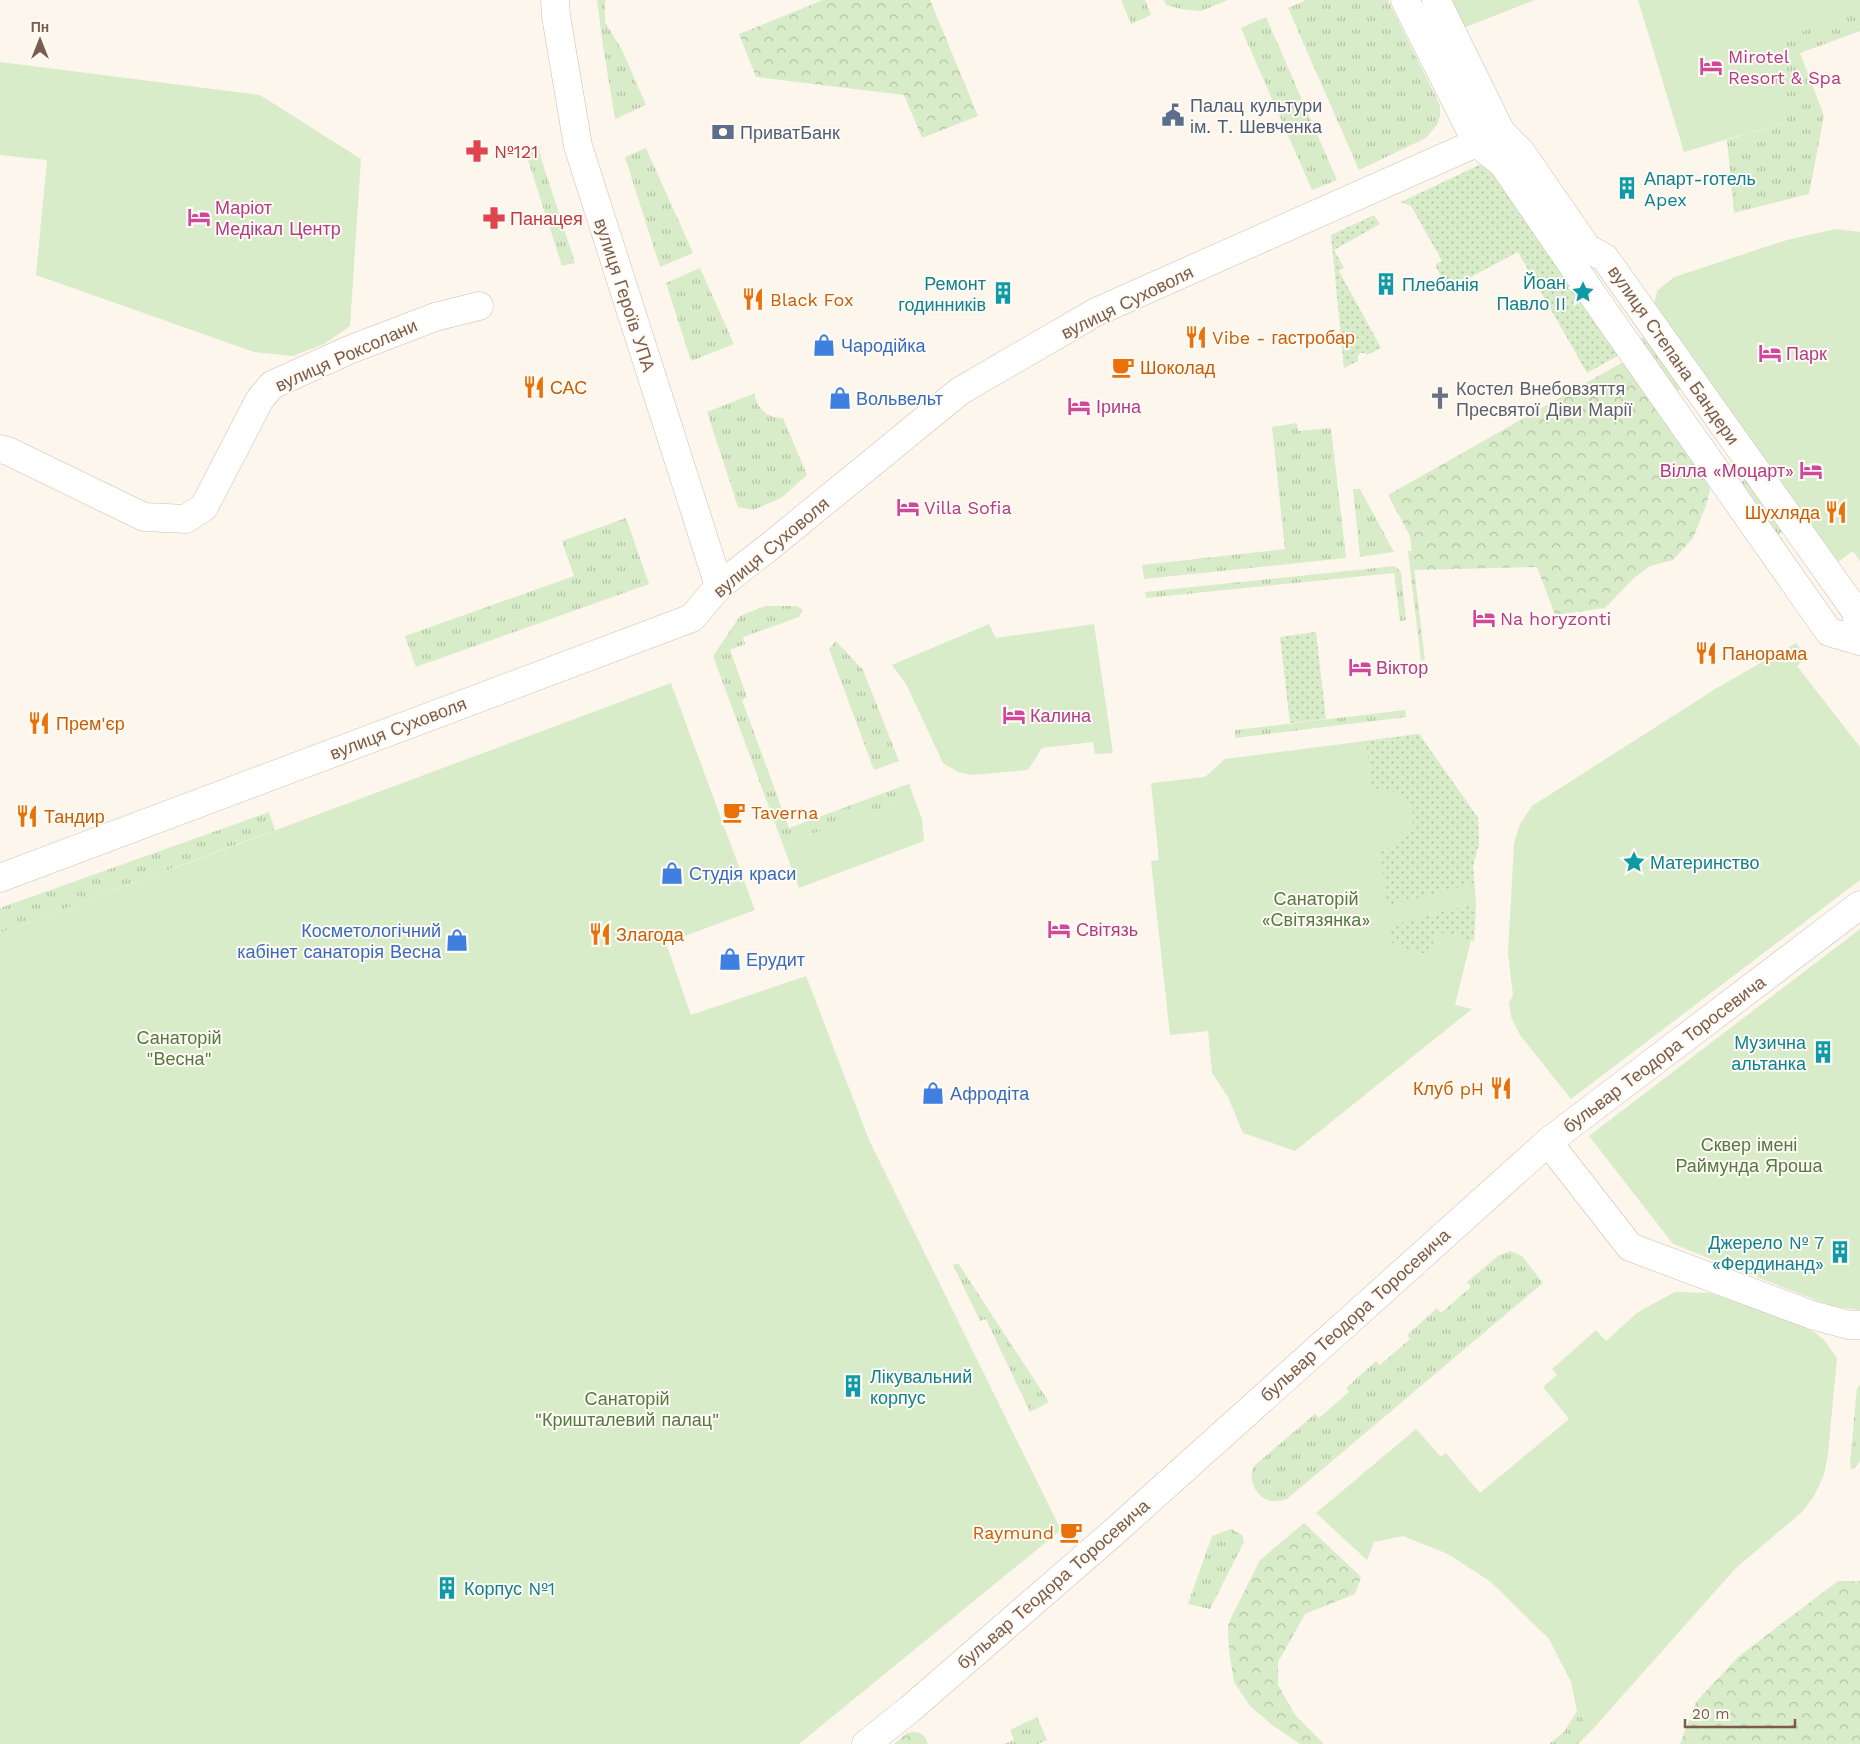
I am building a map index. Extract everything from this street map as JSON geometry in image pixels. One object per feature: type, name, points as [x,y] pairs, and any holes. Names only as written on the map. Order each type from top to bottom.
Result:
[{"type":"street","name":"вулиця Героїв УПА","points":[[555,0],[556,16],[578,146],[719,586]]},
{"type":"street","points":[[1405,0],[1480,141]]},
{"type":"street","points":[[1436,0],[1480,141]]},
{"type":"street","name":"вулиця Суховоля","points":[[0,878],[692,618],[719,586],[769,548],[960,392],[1096,312],[1480,141]]},
{"type":"street","name":"вулиця Степана Бандери","points":[[1480,141],[1521,152],[1587,248],[1605,258],[1617,270],[1857,613],[1859,640],[1829,632],[1503,164],[1480,141]]},
{"type":"street","name":"вулиця Роксолани","points":[[0,449],[8,451],[144,517],[186,519],[204,507],[260,399],[272,385],[349,350],[426,320],[479,306]]},
{"type":"street","name":"бульвар Теодора Торосевича","points":[[866,1744],[914,1705],[1114,1532],[1548,1142],[1860,905]]},
{"type":"street","points":[[1548,1142],[1630,1247],[1812,1315],[1849,1325],[1860,1324]]},
{"type":"green space","points":[[597,0],[605,0],[605,22],[623,52],[646,105],[615,119],[603,46]]},
{"type":"green space","points":[[823,0],[930,0],[978,116],[922,138],[904,95],[756,77],[739,34]]},
{"type":"green space","points":[[1121,0],[1145,0],[1151,15],[1131,24]]},
{"type":"green space","points":[[1164,0],[1228,0],[1201,11],[1166,5]]},
{"type":"green space","points":[[1306,0],[1388,0],[1440,105],[1440,116],[1437,125],[1426,138],[1359,170],[1288,8]]},
{"type":"green space","points":[[1443,0],[1535,0],[1458,30]]},
{"type":"green space","name":"Mirotel Resort & Spa","points":[[1638,0],[1860,0],[1860,10],[1758,48],[1786,122],[1684,152]]},
{"type":"green space","points":[[1860,0],[1860,31],[1800,53],[1824,116],[1809,194],[1734,213],[1727,140],[1786,122],[1758,48],[1828,21]]},
{"type":"green space","points":[[1266,17],[1337,180],[1312,190],[1241,28]]},
{"type":"green space","name":"Маріот Медікал Центр","points":[[0,62],[260,95],[361,159],[350,326],[324,344],[293,356],[254,352],[36,275],[47,160],[0,155]]},
{"type":"green space","points":[[539,146],[541,158],[575,263],[562,266],[528,160],[526,149]]},
{"type":"green space","points":[[646,148],[693,253],[660,267],[625,157]]},
{"type":"green space","points":[[1479,165],[1495,166],[1625,352],[1587,373],[1518,252],[1448,289],[1436,267],[1436,264],[1442,261],[1411,206],[1401,202]]},
{"type":"green space","points":[[1374,215],[1380,224],[1334,250],[1344,268],[1339,271],[1381,348],[1367,355],[1360,353],[1357,357],[1358,361],[1344,368],[1331,235]]},
{"type":"green space","name":"Парк","points":[[1836,229],[1860,232],[1860,561],[1853,551],[1831,567],[1652,314],[1657,291],[1674,277],[1787,240]]},
{"type":"green space","points":[[700,268],[734,344],[691,361],[666,283]]},
{"type":"green space","points":[[1646,335],[1683,387],[1675,393],[1638,341]]},
{"type":"green space","points":[[1630,358],[1706,466],[1710,491],[1705,508],[1693,538],[1673,560],[1650,566],[1634,578],[1605,608],[1555,615],[1537,567],[1414,570],[1410,536],[1388,495]]},
{"type":"green space","points":[[755,393],[757,403],[763,411],[777,418],[783,418],[807,475],[781,498],[753,510],[738,507],[707,412]]},
{"type":"green space","points":[[1297,423],[1298,431],[1331,428],[1346,558],[1144,579],[1142,565],[1285,549],[1272,427]]},
{"type":"green space","points":[[1747,478],[1784,531],[1776,536],[1739,484]]},
{"type":"green space","points":[[1353,489],[1360,489],[1394,552],[1360,557]]},
{"type":"green space","points":[[626,518],[649,584],[416,667],[405,636],[574,576],[562,541]]},
{"type":"green space","points":[[1408,551],[1412,551],[1425,660],[1421,661]]},
{"type":"green space","points":[[1395,566],[1401,572],[1406,620],[1400,621],[1394,573],[1146,598],[1145,592]]},
{"type":"green space","points":[[765,606],[797,606],[803,610],[799,617],[743,637],[745,644],[730,650],[747,697],[742,700],[789,828],[900,787],[892,804],[783,845],[713,656],[740,616]]},
{"type":"green space","name":"Калина","points":[[989,624],[996,638],[1094,624],[1113,753],[1095,754],[1093,742],[1042,748],[1028,770],[971,775],[958,772],[943,763],[906,684],[892,665]]},
{"type":"green space","points":[[1316,632],[1326,719],[1290,723],[1280,637]]},
{"type":"green space","points":[[836,641],[863,670],[899,761],[874,770],[829,649]]},
{"type":"green space","points":[[1796,643],[1807,657],[1797,666],[1860,747],[1860,880],[1571,1099],[1520,1035],[1511,1017],[1509,1003],[1513,995],[1508,953],[1514,844],[1520,824],[1532,806],[1720,686]]},
{"type":"green space","name":"Санаторій \"Кришталевий палац\"","points":[[671,683],[755,910],[666,943],[691,1015],[806,976],[869,1140],[1061,1530],[799,1744],[0,1744],[0,933]]},
{"type":"green space","points":[[1405,710],[1406,717],[1235,738],[1235,730]]},
{"type":"green space","name":"Санаторій «Світязянка»","points":[[1419,734],[1478,818],[1479,844],[1473,866],[1476,903],[1474,941],[1471,940],[1455,1005],[1472,1009],[1295,1151],[1243,1133],[1228,1097],[1212,1073],[1208,1031],[1170,1035],[1151,861],[1159,860],[1151,783],[1205,777],[1225,759]]},
{"type":"green space","points":[[1419,734],[1478,818],[1479,844],[1473,866],[1474,883],[1387,906],[1380,849],[1393,846],[1402,841],[1409,833],[1413,814],[1409,804],[1402,797],[1389,790],[1372,790],[1366,741]]},
{"type":"green space","points":[[909,784],[922,819],[924,841],[799,888],[783,845],[892,804],[900,787]]},
{"type":"green space","points":[[269,812],[275,830],[0,933],[0,908]]},
{"type":"green space","points":[[1476,903],[1474,941],[1436,931],[1430,955],[1394,945],[1392,942],[1390,926]]},
{"type":"green space","name":"Сквер імені Раймунда Яроша","points":[[1860,929],[1860,1310],[1831,1306],[1673,1244],[1589,1136]]},
{"type":"green space","points":[[1510,1251],[1522,1256],[1543,1283],[1287,1499],[1273,1501],[1266,1499],[1257,1492],[1252,1482],[1254,1466],[1315,1414],[1319,1418],[1349,1392],[1346,1388],[1376,1361],[1380,1365],[1410,1339],[1407,1335],[1437,1308],[1441,1313],[1471,1287],[1467,1282],[1498,1256]]},
{"type":"green space","points":[[958,1263],[1049,1402],[1030,1412],[986,1319],[980,1321],[953,1265]]},
{"type":"green space","points":[[1675,1292],[1710,1293],[1794,1322],[1814,1332],[1824,1340],[1837,1358],[1828,1454],[1824,1475],[1814,1496],[1803,1511],[1735,1569],[1592,1730],[1577,1711],[1571,1682],[1549,1639],[1491,1582],[1448,1554],[1403,1536],[1374,1542],[1367,1560],[1316,1513],[1416,1429],[1441,1457],[1446,1453],[1480,1493],[1569,1419],[1543,1387],[1557,1375],[1552,1369],[1596,1330],[1606,1341],[1638,1312]]},
{"type":"green space","points":[[1860,1385],[1860,1461],[1852,1469],[1850,1463],[1857,1388]]},
{"type":"green space","points":[[1304,1523],[1361,1577],[1355,1594],[1305,1614],[1278,1662],[1278,1685],[1296,1716],[1324,1744],[1300,1744],[1271,1724],[1250,1706],[1234,1682],[1229,1651],[1228,1626],[1230,1620],[1260,1560]]},
{"type":"green space","points":[[1231,1529],[1242,1535],[1244,1542],[1210,1609],[1188,1604],[1212,1536]]},
{"type":"green space","points":[[1838,1581],[1860,1581],[1860,1744],[1680,1744],[1696,1702],[1738,1657]]},
{"type":"green space","points":[[1577,1711],[1592,1730],[1578,1744],[1549,1744],[1564,1732]]},
{"type":"green space","points":[[1037,1717],[1047,1740],[1038,1744],[1004,1744],[1014,1740],[1010,1730]]},
{"type":"green space","points":[[913,1732],[923,1735],[928,1744],[894,1744],[907,1733]]},
{"type":"place","name":"Mirotel Resort & Spa","points":[[1711,66]]},
{"type":"place","name":"Палац культури ім. Т. Шевченка","points":[[1173,115]]},
{"type":"place","name":"ПриватБанк","points":[[723,132]]},
{"type":"place","name":"№121","points":[[477,151]]},
{"type":"place","name":"Апарт-готель Apex","points":[[1627,188]]},
{"type":"place","name":"Маріот Медікал Центр","points":[[199,217]]},
{"type":"place","name":"Панацея","points":[[494,218]]},
{"type":"place","name":"Плебанія","points":[[1386,284]]},
{"type":"place","name":"Йоан Павло II","points":[[1583,292]]},
{"type":"place","name":"Ремонт годинників","points":[[1003,293]]},
{"type":"place","name":"Black Fox","points":[[753,299]]},
{"type":"place","name":"Vibe - гастробар","points":[[1196,337]]},
{"type":"place","name":"Чародійка","points":[[824,345]]},
{"type":"place","name":"Парк","points":[[1770,353]]},
{"type":"place","name":"Шоколад","points":[[1123,367]]},
{"type":"place","name":"САС","points":[[534,387]]},
{"type":"place","name":"Вольвельт","points":[[840,398]]},
{"type":"place","name":"Костел Внебовзяття Пресвятої Діви Марії","points":[[1440,398]]},
{"type":"place","name":"Ірина","points":[[1079,406]]},
{"type":"place","name":"Вілла «Моцарт»","points":[[1811,470]]},
{"type":"place","name":"Villa Sofia","points":[[908,507]]},
{"type":"place","name":"Шухляда","points":[[1836,512]]},
{"type":"place","name":"Na horyzonti","points":[[1484,618]]},
{"type":"place","name":"Панорама","points":[[1706,653]]},
{"type":"place","name":"Віктор","points":[[1360,667]]},
{"type":"place","name":"Калина","points":[[1014,715]]},
{"type":"place","name":"Прем'єр","points":[[39,723]]},
{"type":"place","name":"Taverna","points":[[734,812]]},
{"type":"place","name":"Тандир","points":[[27,816]]},
{"type":"place","name":"Материнство","points":[[1634,862]]},
{"type":"place","name":"Студія краси","points":[[672,873]]},
{"type":"place","name":"Світязь","points":[[1059,929]]},
{"type":"place","name":"Злагода","points":[[600,934]]},
{"type":"place","name":"Косметологічний кабінет санаторія Весна","points":[[457,940]]},
{"type":"place","name":"Ерудит","points":[[730,959]]},
{"type":"place","name":"Музична альтанка","points":[[1823,1052]]},
{"type":"place","name":"Клуб pH","points":[[1501,1088]]},
{"type":"place","name":"Афродіта","points":[[933,1093]]},
{"type":"place","name":"Джерело № 7 «Фердинанд»","points":[[1840,1252]]},
{"type":"place","name":"Лікувальний корпус","points":[[853,1386]]},
{"type":"place","name":"Raymund","points":[[1071,1532]]},
{"type":"place","name":"Корпус №1","points":[[447,1588]]},
{"type":"park label","name":"Санаторій \"Весна\"","points":[[179,1047]]}]
